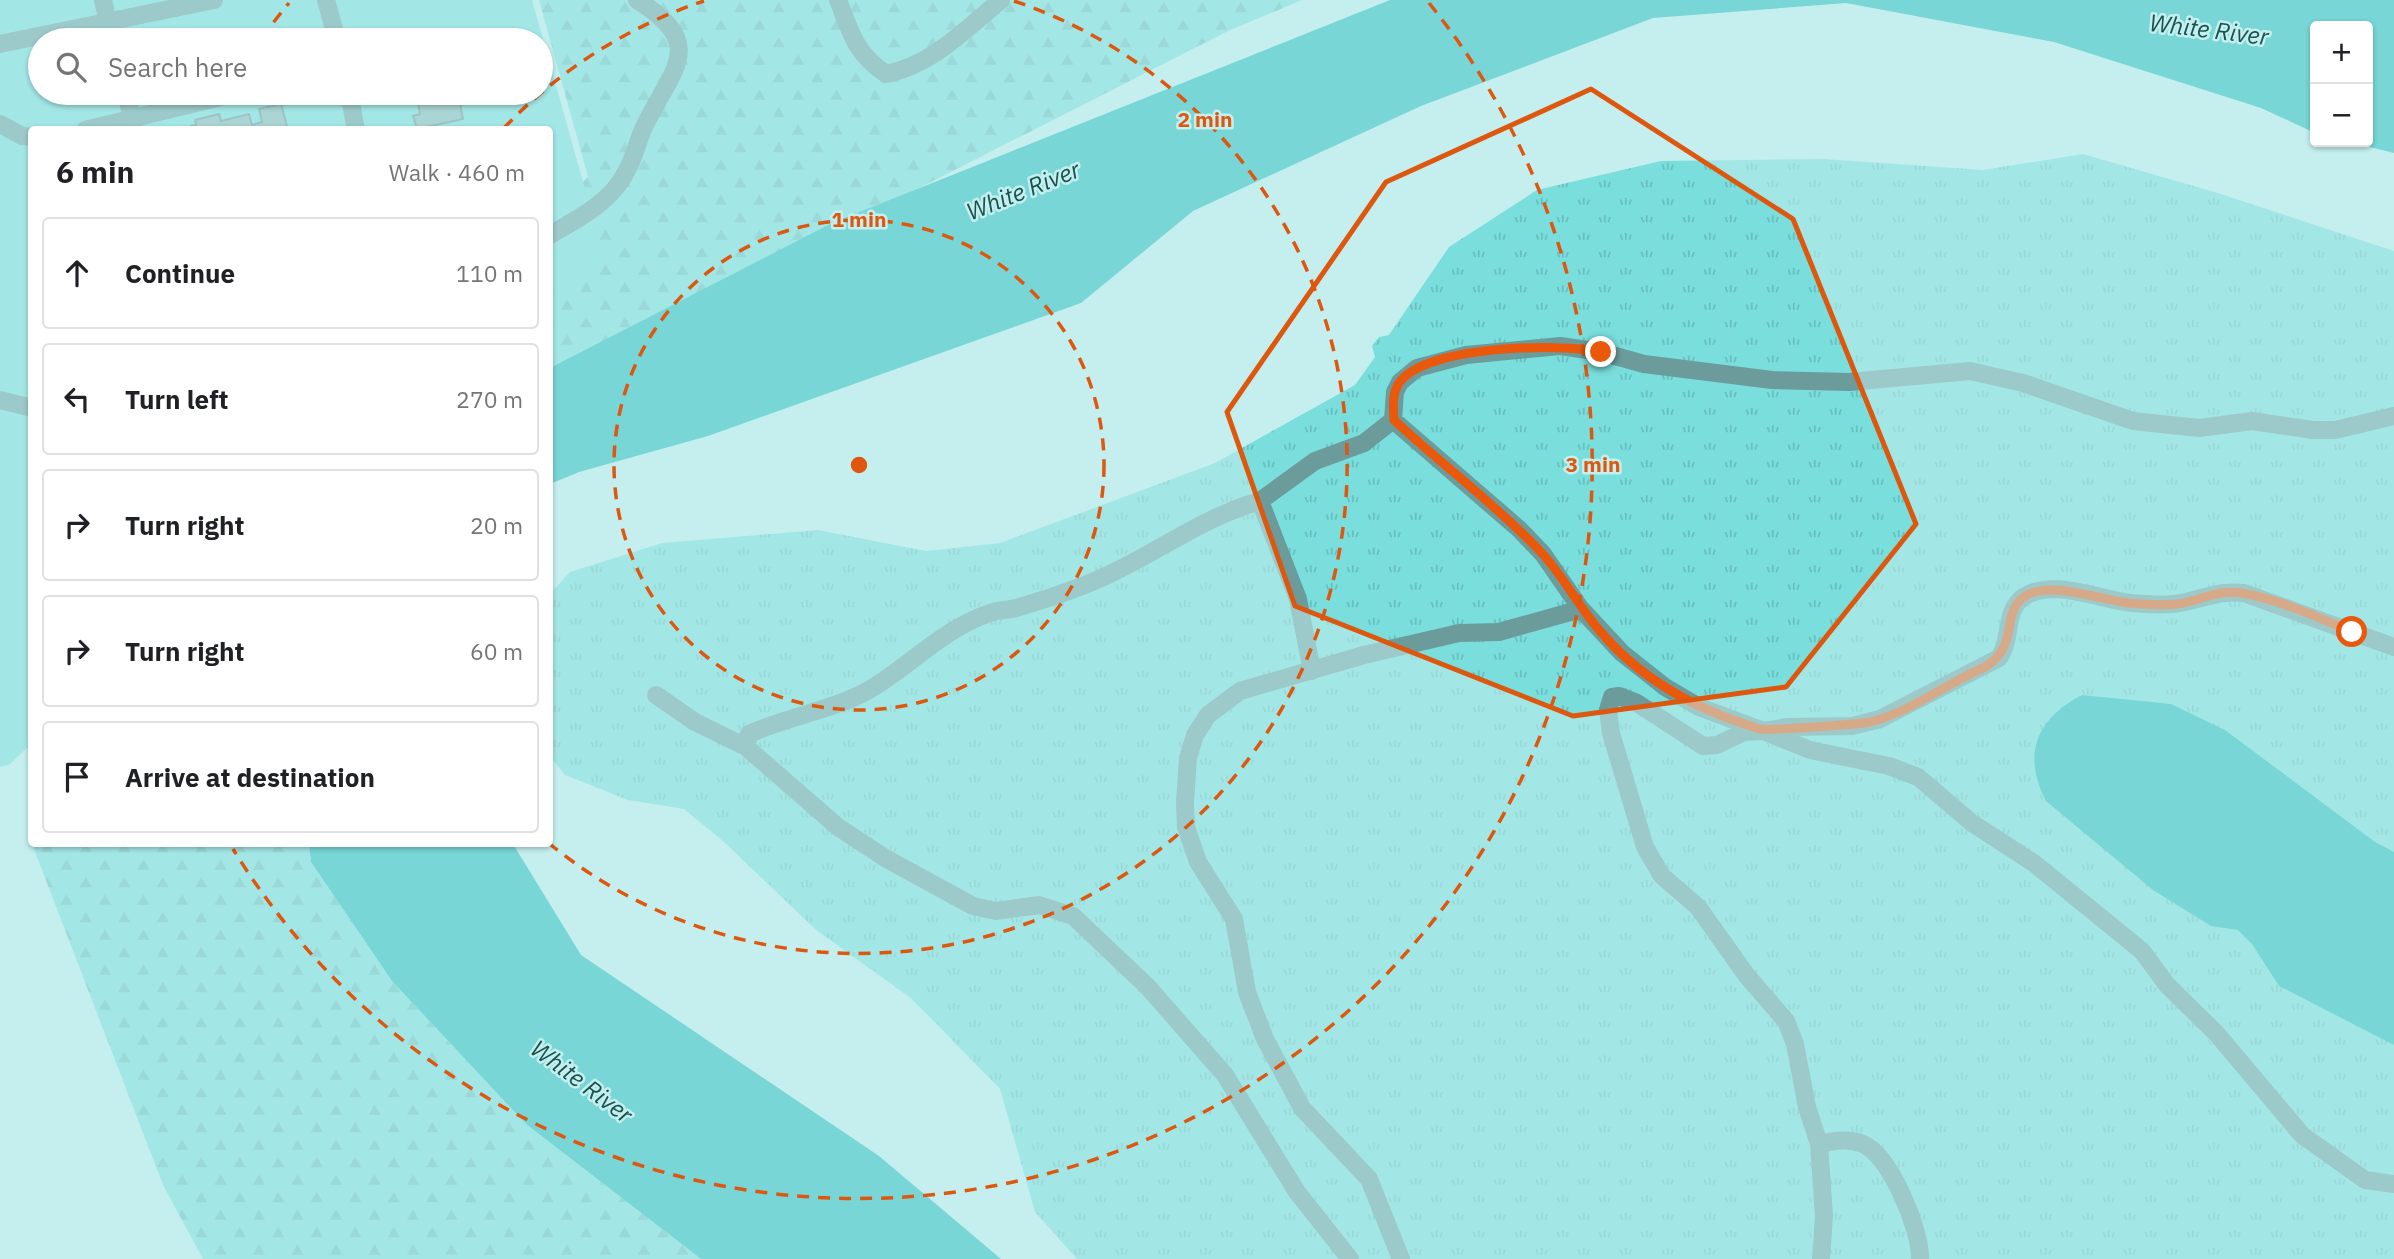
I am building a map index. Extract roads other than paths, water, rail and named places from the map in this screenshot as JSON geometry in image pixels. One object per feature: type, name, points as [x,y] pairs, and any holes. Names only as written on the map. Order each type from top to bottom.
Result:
[{"type":"lane","points":[[103,0],[109,28]]},
{"type":"lane","points":[[79,28],[214,0]]},
{"type":"lane","points":[[326,0],[334,28]]},
{"type":"lane","points":[[553,233],[601,203],[617,186],[678,64],[677,38],[671,26],[662,16],[637,0]]},
{"type":"lane","points":[[838,0],[865,60],[886,74],[909,69],[947,45],[1001,0]]},
{"type":"lane","points":[[0,44],[28,38]]},
{"type":"lane","points":[[129,105],[133,123]]},
{"type":"lane","points":[[112,126],[133,123],[195,105]]},
{"type":"lane","points":[[351,105],[355,126]]},
{"type":"lane","points":[[0,124],[28,137]]},
{"type":"lane","points":[[1394,420],[1395,392],[1400,382],[1417,368],[1466,355],[1560,346],[1601,352],[1644,365],[1772,380],[1849,382],[1970,371],[2023,383],[2133,421],[2199,428],[2252,421],[2313,430],[2335,429],[2366,425],[2394,416]]},
{"type":"lane","points":[[0,400],[28,407]]},
{"type":"lane","points":[[746,747],[749,734],[772,723],[842,703],[867,691],[902,669],[930,645],[990,612],[1013,609],[1080,587],[1116,572],[1230,510],[1259,501],[1315,461],[1364,443],[1394,420]]},
{"type":"lane","points":[[1394,420],[1519,529],[1543,554],[1581,609],[1622,653],[1665,687],[1699,706],[1810,750],[1889,766],[1918,778],[1972,823],[2035,864],[2142,951],[2167,985],[2216,1033],[2302,1135],[2365,1180],[2394,1184]]},
{"type":"lane","points":[[1259,501],[1298,599],[1312,671]]},
{"type":"lane","points":[[1821,1259],[1824,1216],[1819,1144],[1807,1107],[1795,1044],[1786,1021],[1747,976],[1699,907],[1662,876],[1645,847],[1620,769],[1611,733],[1608,701],[1619,696],[1637,704],[1703,746],[1717,745],[1744,732],[1788,727],[1852,726],[1880,719],[1999,658],[2007,645],[2013,609],[2020,600],[2040,590],[2056,589],[2092,598],[2159,604],[2178,604],[2219,592],[2244,593],[2394,647]]},
{"type":"lane","points":[[1401,1259],[1369,1179],[1302,1108],[1265,1039],[1247,992],[1234,919],[1198,862],[1186,827],[1188,758],[1195,735],[1208,715],[1240,691],[1364,655],[1459,633],[1499,632],[1581,609]]},
{"type":"lane","points":[[656,695],[695,722],[746,747],[838,827],[885,858],[973,906],[996,911],[1018,905],[1038,905],[1073,916],[1147,986],[1224,1075],[1297,1192],[1350,1259]]},
{"type":"lane","points":[[1819,1144],[1853,1141],[1876,1153],[1888,1169],[1917,1233],[1920,1259]]},
{"type":"water","name":"White River","points":[[1390,0],[2394,0],[2394,153],[2370,147],[2373,147],[2373,21],[2310,21],[2310,131],[2261,108],[2054,42],[1846,3],[1653,18],[1421,106],[1193,211],[1081,303],[708,436],[579,472],[553,483],[553,366],[832,223]]},
{"type":"water","points":[[2082,695],[2171,704],[2225,730],[2375,842],[2394,852],[2394,1045],[2279,986],[2252,944],[2238,930],[2211,926],[2153,890],[2046,801],[2035,768],[2038,739],[2054,715]]},
{"type":"water","name":"White River","points":[[309,847],[515,847],[581,955],[879,1156],[1001,1259],[701,1259],[526,1124],[392,981],[311,862]]}]
